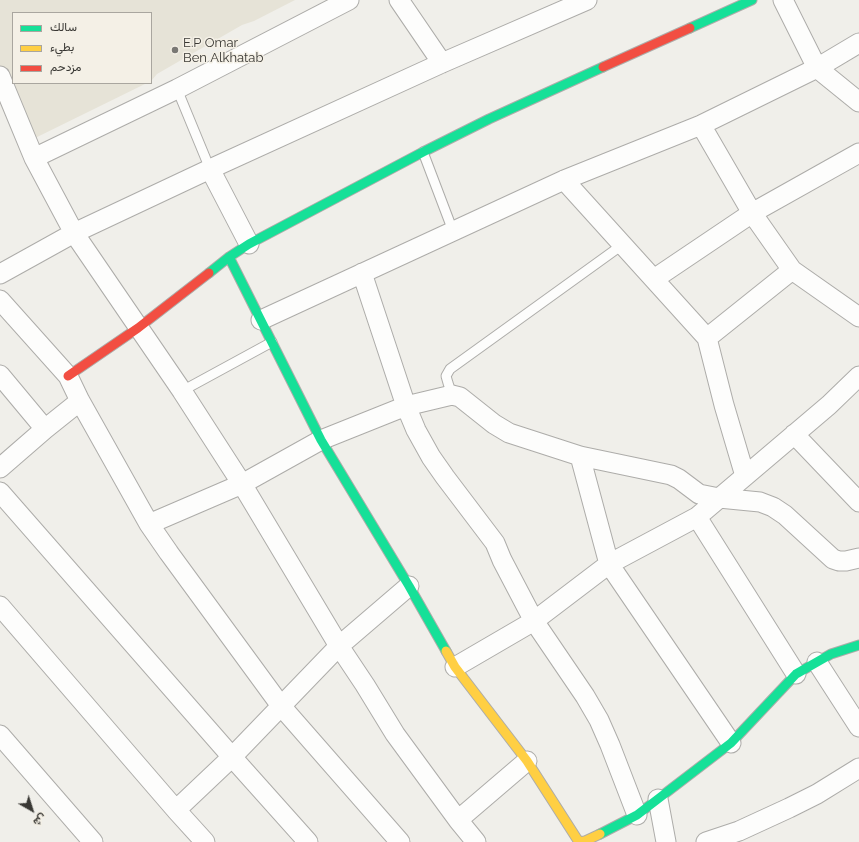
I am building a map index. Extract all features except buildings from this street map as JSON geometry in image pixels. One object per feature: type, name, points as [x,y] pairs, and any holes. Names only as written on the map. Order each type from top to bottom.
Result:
[{"type":"street","points":[[34,158],[177,89],[349,0]]},
{"type":"street","points":[[399,0],[442,63]]},
{"type":"street","points":[[0,274],[74,233],[210,169],[442,63],[587,0]]},
{"type":"street","points":[[68,376],[138,328],[229,257],[249,244],[423,152],[489,119],[752,0]]},
{"type":"street","points":[[783,0],[817,68],[859,102]]},
{"type":"street","points":[[261,320],[564,180],[701,124],[817,68],[859,43]]},
{"type":"street","points":[[0,76],[34,158],[74,233],[182,391],[242,484],[339,646],[395,734],[476,842]]},
{"type":"street","points":[[701,124],[752,213],[792,270],[859,317]]},
{"type":"street","points":[[654,279],[752,213],[859,153]]},
{"type":"street","points":[[210,169],[249,244]]},
{"type":"street","points":[[564,180],[707,338],[724,405],[745,476]]},
{"type":"street","points":[[229,257],[321,440],[409,586],[454,667],[526,761],[580,842],[585,842],[636,815],[731,743],[796,674],[831,654],[859,645]]},
{"type":"street","points":[[707,338],[792,270]]},
{"type":"street","points":[[362,273],[406,406],[416,430],[445,478],[495,543],[502,560],[534,621],[585,696],[599,720],[636,815]]},
{"type":"street","points":[[0,300],[68,376],[80,401],[149,524],[281,706],[400,842]]},
{"type":"street","points":[[0,375],[45,429]]},
{"type":"street","points":[[454,667],[534,621],[608,564],[697,517],[828,406],[859,376]]},
{"type":"street","points":[[149,524],[242,484],[321,440],[406,406],[452,395],[460,397],[494,424],[509,432],[580,456],[670,475],[699,494],[718,498],[760,502],[773,507],[834,559],[846,561],[859,558]]},
{"type":"street","points":[[0,468],[80,401]]},
{"type":"street","points":[[794,434],[859,502]]},
{"type":"street","points":[[580,456],[608,564],[731,743]]},
{"type":"street","points":[[0,492],[308,842]]},
{"type":"street","points":[[697,517],[796,674]]},
{"type":"street","points":[[176,810],[232,757],[339,646],[409,586]]},
{"type":"street","points":[[0,606],[205,842]]},
{"type":"street","points":[[817,662],[859,727]]},
{"type":"street","points":[[0,735],[93,842]]},
{"type":"street","points":[[458,820],[526,761]]},
{"type":"street","points":[[706,842],[739,831],[789,808],[817,794],[859,768]]},
{"type":"street","points":[[658,799],[666,842]]},
{"type":"lane","points":[[177,89],[210,169]]},
{"type":"lane","points":[[423,152],[453,231]]},
{"type":"lane","points":[[452,395],[446,376],[450,368],[622,245]]},
{"type":"lane","points":[[182,391],[272,342]]},
{"type":"shaded area","name":"E.P Omar Ben Alkhatab","points":[[0,0],[295,0],[254,21],[242,25],[157,74],[152,80],[152,12],[12,12],[12,84],[145,84],[31,140],[0,85]]},
{"type":"traffic: fast","points":[[690,28],[752,0]]},
{"type":"traffic: fast","points":[[209,273],[229,257],[249,244],[423,152],[489,119],[603,67]]},
{"type":"traffic: fast","points":[[229,257],[321,440],[409,586],[446,651]]},
{"type":"traffic: fast","points":[[600,834],[637,815],[731,743],[796,674],[831,654],[859,645]]},
{"type":"traffic: slow","points":[[446,651],[455,667],[527,761],[577,839],[580,842],[585,841],[600,834]]},
{"type":"traffic: jam","points":[[603,67],[690,28]]},
{"type":"traffic: jam","points":[[68,376],[138,328],[209,273]]},
{"type":"place","name":"E.P Omar Ben Alkhatab","points":[[175,50]]}]
